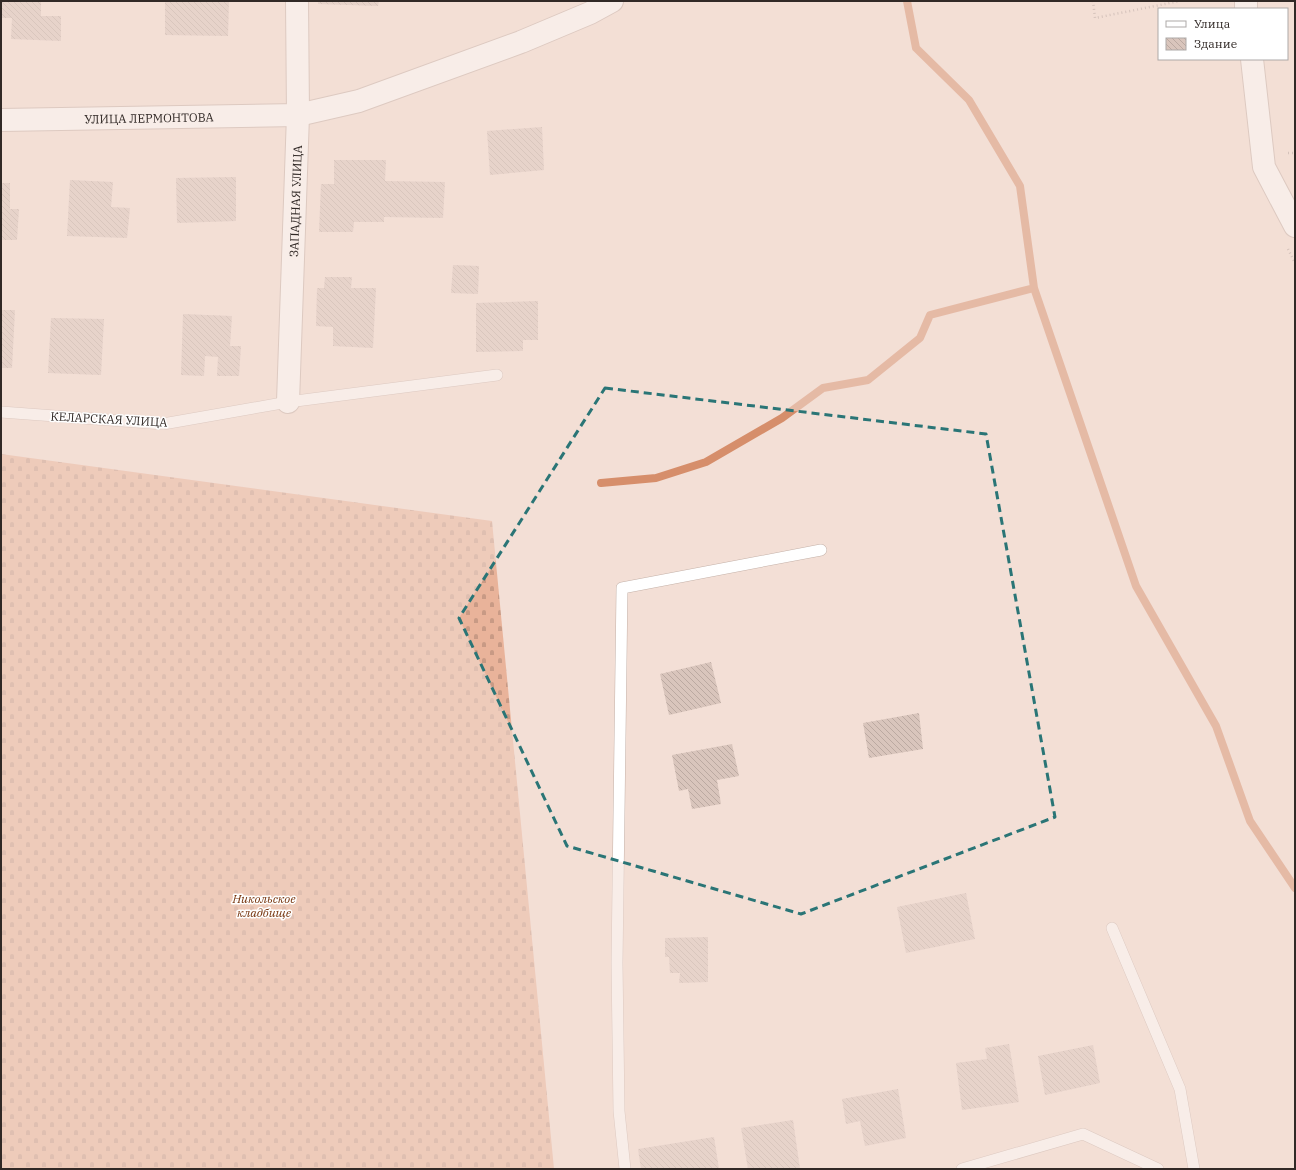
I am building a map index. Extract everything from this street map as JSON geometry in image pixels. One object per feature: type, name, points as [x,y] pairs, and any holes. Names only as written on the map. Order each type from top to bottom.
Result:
[{"type":"street","name":"ЗАПАДНАЯ УЛИЦА","points":[[288,402],[298,115],[297,1]]},
{"type":"street","name":"УЛИЦА ЛЕРМОНТОВА","points":[[1,120],[298,115],[359,101],[521,42],[590,14],[612,1]]},
{"type":"street","points":[[1252,60],[1264,167],[1295,226]]},
{"type":"lane","name":"КЕЛАРСКАЯ УЛИЦА","points":[[1,412],[163,424],[288,402],[497,375]]},
{"type":"lane","points":[[625,1169],[619,1111],[617,963],[622,588],[821,550]]},
{"type":"lane","points":[[1112,928],[1180,1089],[1194,1169]]},
{"type":"lane","points":[[962,1169],[1083,1134],[1158,1169]]},
{"type":"path","points":[[1093,1],[1095,18],[1180,1]]},
{"type":"highlighted area","points":[[605,388],[986,434],[1055,817],[801,914],[567,846],[459,618]]},
{"type":"green space","name":"Никольское кладбище","points":[[1,454],[492,521],[554,1169],[1,1169]]},
{"type":"building","points":[[1,1],[41,1],[41,16],[61,16],[61,41],[11,39],[12,18],[1,18]]},
{"type":"building","points":[[165,1],[229,1],[228,36],[165,35]]},
{"type":"building","points":[[318,1],[379,1],[378,6],[318,4]]},
{"type":"building","points":[[542,127],[544,170],[490,175],[487,131]]},
{"type":"building","points":[[334,160],[386,160],[385,181],[445,182],[443,218],[384,217],[384,222],[354,222],[353,232],[319,232],[321,184],[334,184]]},
{"type":"building","points":[[236,177],[236,221],[177,223],[176,178]]},
{"type":"building","points":[[70,180],[113,182],[111,207],[130,208],[127,238],[67,236]]},
{"type":"building","points":[[1,183],[10,183],[10,209],[19,209],[17,240],[1,240]]},
{"type":"building","points":[[453,265],[479,266],[478,294],[451,293]]},
{"type":"building","points":[[325,277],[352,277],[351,288],[376,288],[373,348],[333,346],[333,327],[316,326],[317,288],[324,288]]},
{"type":"building","points":[[538,301],[538,340],[523,340],[523,351],[476,352],[476,303]]},
{"type":"building","points":[[1,310],[15,310],[12,368],[1,368]]},
{"type":"building","points":[[183,314],[232,316],[230,346],[241,346],[239,376],[217,376],[218,357],[205,356],[204,376],[181,375]]},
{"type":"building","points":[[51,318],[104,319],[101,375],[48,373]]},
{"type":"building","points":[[711,662],[721,703],[669,715],[660,674]]},
{"type":"building","points":[[919,713],[923,749],[869,758],[863,723]]},
{"type":"building","points":[[732,744],[739,776],[717,780],[721,804],[692,809],[688,789],[679,791],[672,755]]},
{"type":"building","points":[[966,893],[975,939],[906,953],[897,907]]},
{"type":"building","points":[[708,937],[708,982],[679,983],[680,973],[670,973],[669,957],[665,957],[665,938]]},
{"type":"building","points":[[1009,1044],[1019,1102],[962,1110],[956,1063],[987,1059],[985,1048]]},
{"type":"building","points":[[1093,1045],[1100,1083],[1045,1095],[1038,1056]]},
{"type":"building","points":[[898,1089],[906,1138],[865,1146],[860,1121],[846,1124],[842,1099]]},
{"type":"building","points":[[793,1120],[800,1169],[748,1169],[741,1128]]},
{"type":"building","points":[[714,1137],[719,1169],[641,1169],[638,1149]]},
{"type":"waterway","points":[[907,1],[916,48],[969,100],[1020,186],[1034,288],[1136,586],[1216,726],[1250,821],[1295,888]]},
{"type":"waterway","points":[[601,483],[656,478],[706,462],[782,418],[823,388],[868,380],[920,338],[930,315],[1034,288]]}]
